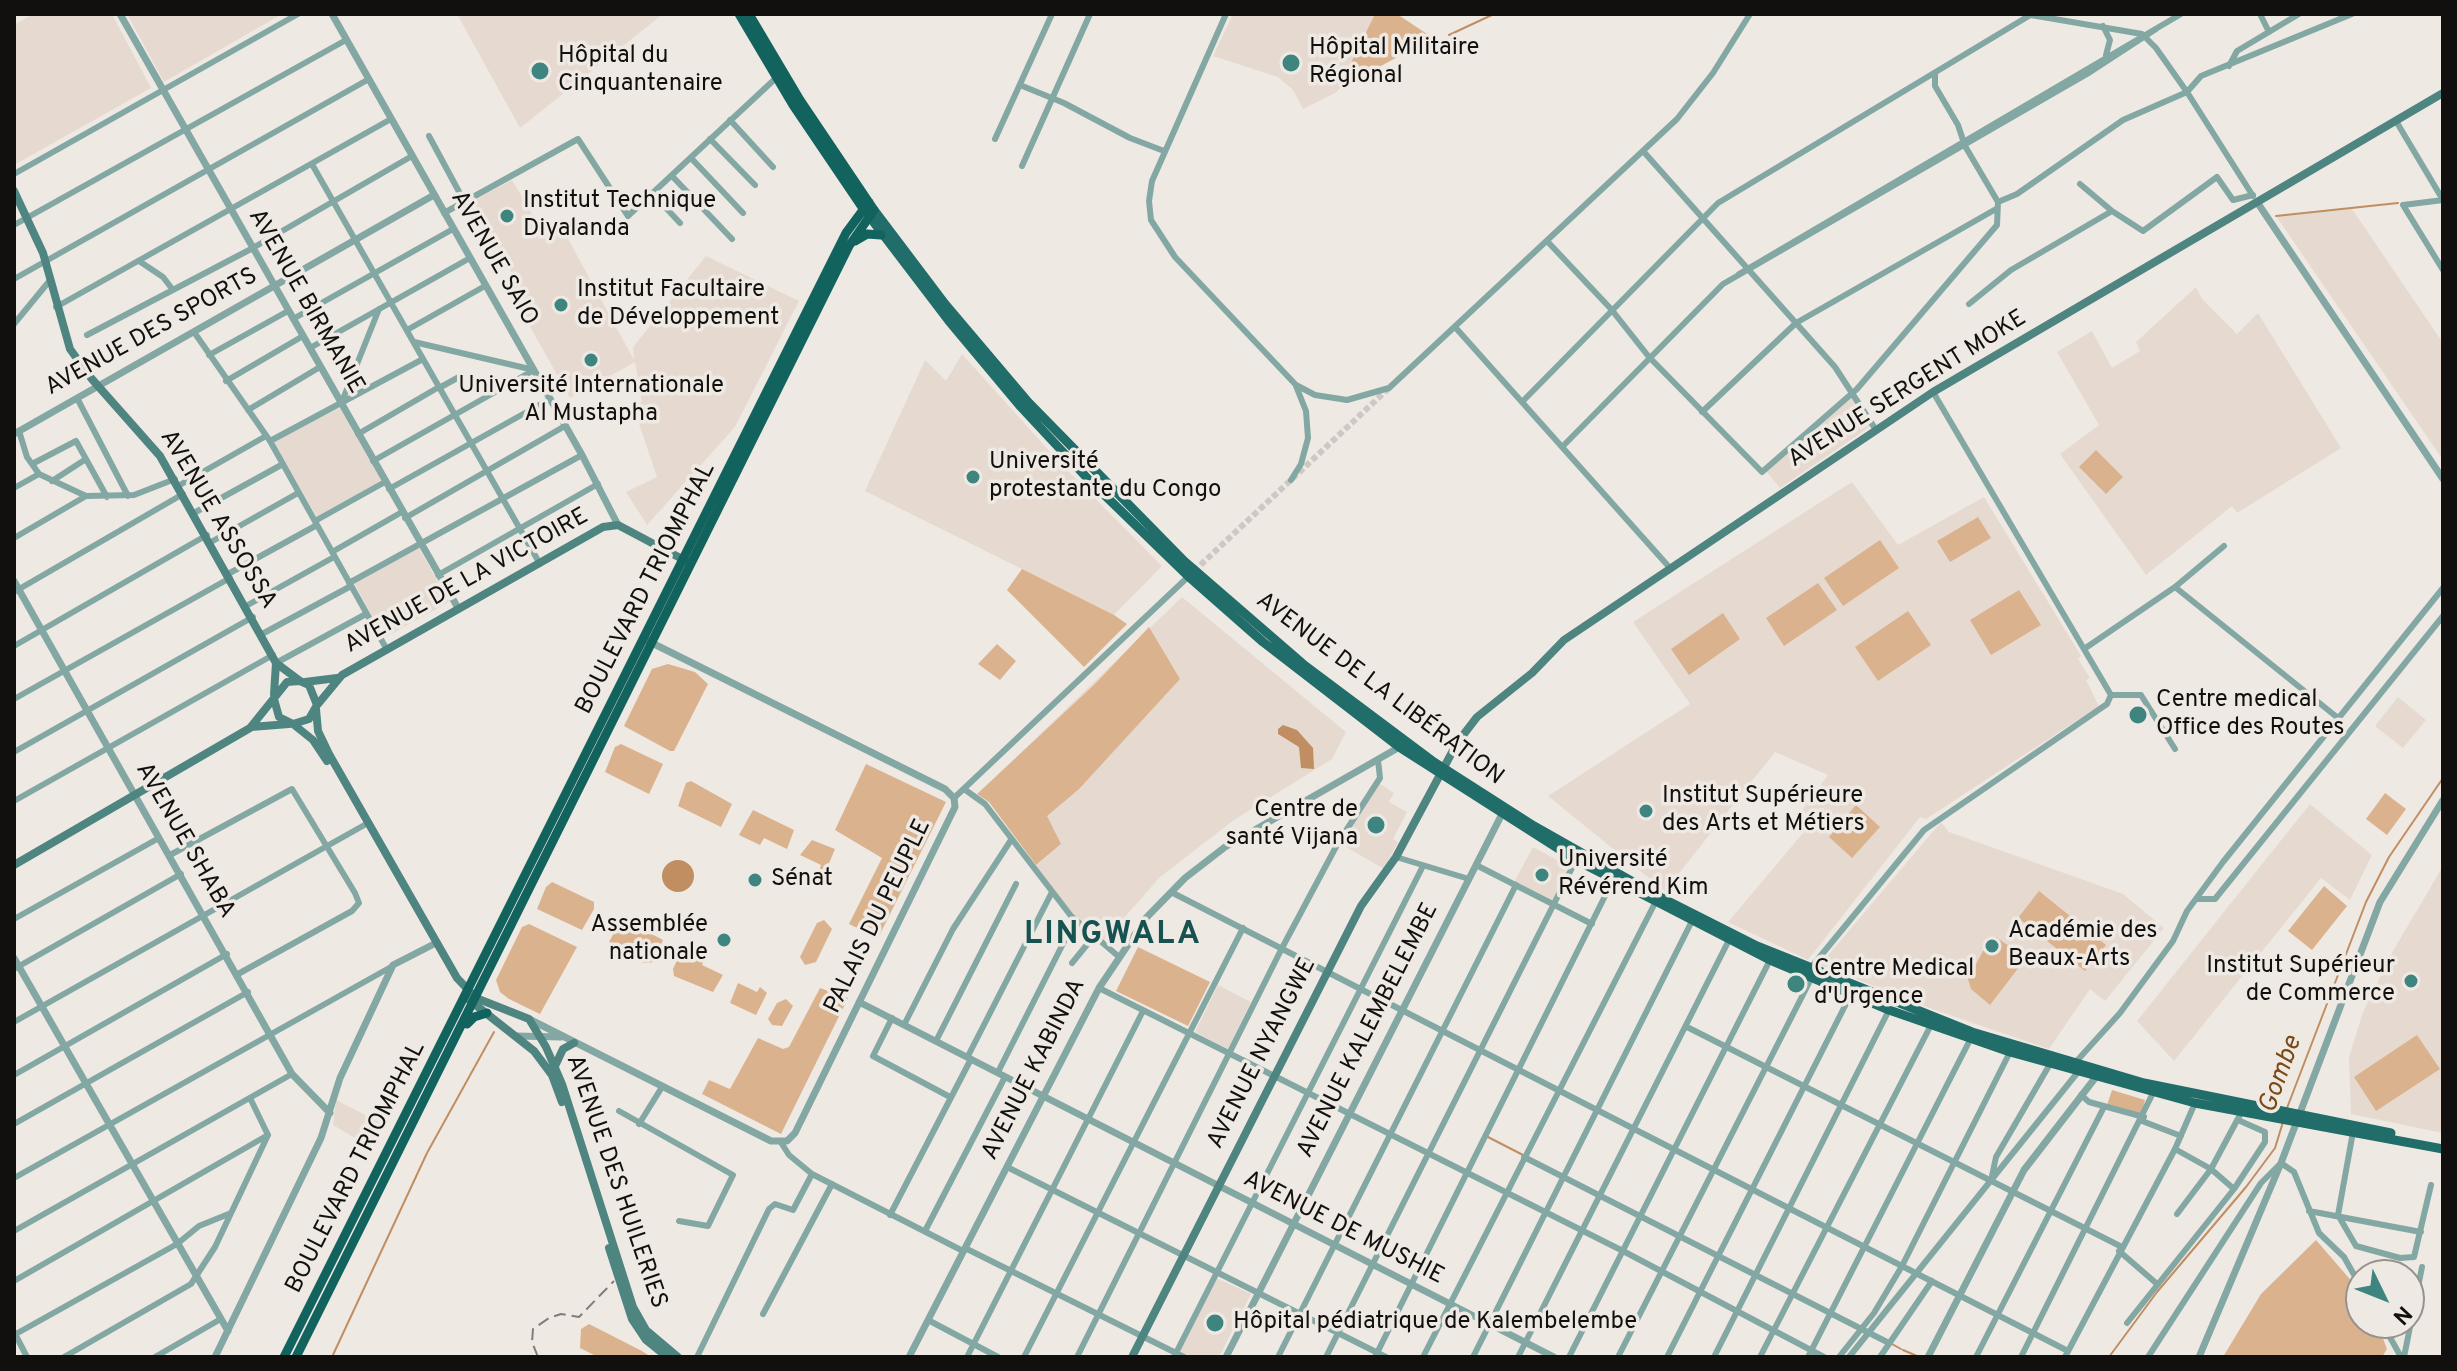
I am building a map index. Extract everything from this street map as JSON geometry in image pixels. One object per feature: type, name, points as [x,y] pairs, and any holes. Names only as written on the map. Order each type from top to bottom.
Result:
[{"type":"highway","name":"AVENUE DE LA LIBÉRATION","points":[[739,14],[776,78],[854,196],[869,209]]},
{"type":"highway","name":"AVENUE DE LA LIBÉRATION","points":[[749,14],[869,209]]},
{"type":"highway","points":[[846,233],[854,216],[854,196]]},
{"type":"highway","name":"BOULEVARD TRIOMPHAL","points":[[688,562],[846,233],[869,209]]},
{"type":"highway","name":"BOULEVARD TRIOMPHAL","points":[[284,1357],[869,209]]},
{"type":"highway","points":[[849,246],[867,234],[881,235]]},
{"type":"highway","name":"BOULEVARD TRIOMPHAL","points":[[296,1357],[457,1036],[470,997]]},
{"type":"highway","points":[[457,1036],[474,1017],[487,1013]]},
{"type":"main road","name":"AVENUE SERGENT MOKE","points":[[1440,772],[1477,717],[1532,673],[1555,648],[1670,568],[1933,392],[2255,199],[2443,93]]},
{"type":"main road","name":"AVENUE ASSOSSA","points":[[14,191],[46,260],[56,307],[70,349],[98,385],[137,426],[179,486],[275,659]]},
{"type":"main road","name":"AVENUE DE LA LIBÉRATION","points":[[869,209],[881,235],[1021,407],[1089,480],[1263,642],[1440,772],[1576,860],[1655,903],[1851,994],[1931,1025],[2074,1068],[2277,1116],[2443,1143]]},
{"type":"main road","name":"AVENUE DE LA LIBÉRATION","points":[[869,209],[989,358],[1144,523],[1303,664],[1404,745]]},
{"type":"main road","points":[[618,525],[688,562]]},
{"type":"main road","name":"AVENUE DE LA VICTOIRE","points":[[338,677],[596,531],[618,525]]},
{"type":"main road","points":[[275,659],[316,694],[318,731],[327,755],[434,944],[470,997],[529,1019]]},
{"type":"main road","points":[[275,659],[275,712],[306,733],[327,755]]},
{"type":"main road","points":[[14,865],[25,855],[133,792],[250,728],[281,686],[338,677]]},
{"type":"main road","points":[[250,728],[309,719],[338,677]]},
{"type":"main road","name":"AVENUE NYANGWE","points":[[1132,1357],[1327,971],[1366,898],[1396,857],[1440,772]]},
{"type":"main road","name":"AVENUE DE LA LIBÉRATION","points":[[1503,812],[1770,960],[2010,1052],[2074,1068]]},
{"type":"main road","points":[[14,858],[25,855]]},
{"type":"main road","name":"AVENUE DES HUILERIES","points":[[470,997],[546,1065],[562,1095],[633,1307],[646,1330],[678,1357]]},
{"type":"main road","points":[[507,1029],[516,1013]]},
{"type":"main road","name":"AVENUE DES HUILERIES","points":[[529,1019],[555,1067],[628,1309],[646,1340],[667,1357]]},
{"type":"main road","points":[[555,1067],[563,1049],[574,1043]]},
{"type":"main road","name":"AVENUE DE LA LIBÉRATION","points":[[2098,1074],[2239,1117],[2277,1116]]},
{"type":"main road","name":"AVENUE DE LA LIBÉRATION","points":[[2293,1119],[2443,1149]]},
{"type":"street","name":"AVENUE BIRMANIE","points":[[120,14],[458,608]]},
{"type":"street","points":[[14,174],[298,14]]},
{"type":"street","name":"AVENUE SAIO","points":[[332,14],[582,455],[618,525]]},
{"type":"street","points":[[995,139],[1052,14]]},
{"type":"street","points":[[1022,166],[1090,14]]},
{"type":"street","points":[[1226,14],[1164,151],[1149,191],[1149,211],[1157,233],[1193,276],[1296,385],[1306,411],[1308,438],[1301,464],[1291,480]]},
{"type":"street","points":[[1296,385],[1332,399],[1375,394],[1389,388],[1689,105],[1750,14]]},
{"type":"street","points":[[1522,402],[1723,199],[2030,14],[2144,36],[2187,92],[2443,479]]},
{"type":"street","points":[[1564,445],[1716,291],[1736,276],[2181,14]]},
{"type":"street","points":[[2260,14],[2269,32]]},
{"type":"street","points":[[2229,66],[2235,53],[2299,14]]},
{"type":"street","points":[[1702,412],[1796,323],[2017,194],[2123,120],[2187,92],[2201,76],[2352,14]]},
{"type":"street","points":[[2103,26],[2110,40],[2106,55]]},
{"type":"street","points":[[1963,143],[2106,55],[2144,36]]},
{"type":"street","points":[[14,225],[346,40]]},
{"type":"street","points":[[1547,241],[1611,309],[1649,357],[1762,472],[1853,392],[1922,317],[1995,229],[1997,206],[1963,143],[1958,125],[1935,86],[1935,73]]},
{"type":"street","points":[[444,213],[578,139],[625,215],[632,214],[776,78]]},
{"type":"street","points":[[14,279],[369,79]]},
{"type":"street","points":[[1020,85],[1164,151]]},
{"type":"street","points":[[56,307],[313,166],[391,119]]},
{"type":"street","points":[[730,120],[773,167]]},
{"type":"street","points":[[2396,121],[2442,197],[2403,205],[2443,270]]},
{"type":"street","points":[[429,136],[464,201]]},
{"type":"street","points":[[710,139],[755,185]]},
{"type":"street","points":[[1643,151],[1796,323],[1853,392],[1876,430]]},
{"type":"street","points":[[87,335],[251,249],[412,156]]},
{"type":"street","points":[[691,158],[743,213]]},
{"type":"street","points":[[313,166],[540,564]]},
{"type":"street","points":[[672,176],[732,239]]},
{"type":"street","points":[[2080,184],[2112,211],[2143,231],[2217,177],[2233,200],[2255,199]]},
{"type":"street","points":[[653,194],[680,223]]},
{"type":"street","name":"AVENUE DES SPORTS","points":[[16,433],[434,195]]},
{"type":"street","points":[[1969,304],[2008,272],[2112,211]]},
{"type":"street","points":[[293,319],[453,229]]},
{"type":"street","points":[[310,348],[470,258]]},
{"type":"street","points":[[139,261],[163,277],[173,290]]},
{"type":"street","points":[[14,324],[51,279]]},
{"type":"street","points":[[407,330],[485,286]]},
{"type":"street","points":[[341,404],[379,309]]},
{"type":"street","points":[[209,355],[288,311]]},
{"type":"street","points":[[1455,327],[1564,445],[1670,568]]},
{"type":"street","points":[[194,332],[268,439],[386,648]]},
{"type":"street","points":[[226,381],[303,336]]},
{"type":"street","points":[[414,342],[534,370]]},
{"type":"street","points":[[16,591],[179,486],[423,359]]},
{"type":"street","points":[[248,410],[320,367]]},
{"type":"street","points":[[373,461],[534,370]]},
{"type":"street","points":[[358,434],[459,377]]},
{"type":"street","points":[[1933,392],[2111,695]]},
{"type":"street","points":[[77,398],[128,496]]},
{"type":"street","points":[[14,699],[316,523],[550,399]]},
{"type":"street","points":[[246,606],[333,554],[565,426]]},
{"type":"street","points":[[16,433],[39,474],[86,496],[128,496],[179,486]]},
{"type":"street","points":[[32,464],[76,441],[107,497]]},
{"type":"street","points":[[262,634],[582,455]]},
{"type":"street","points":[[52,481],[86,459]]},
{"type":"street","points":[[194,513],[283,464]]},
{"type":"street","points":[[14,488],[39,474]]},
{"type":"street","points":[[438,575],[598,484]]},
{"type":"street","points":[[14,646],[298,493]]},
{"type":"street","points":[[14,538],[86,496]]},
{"type":"street","points":[[2084,649],[2175,587],[2224,546]]},
{"type":"street","points":[[954,798],[1191,574]]},
{"type":"street","name":"AVENUE SHABA","points":[[14,581],[16,591],[65,670],[292,1074],[330,1113]]},
{"type":"street","points":[[2175,587],[2338,718]]},
{"type":"street","points":[[1839,1357],[1917,1271],[1990,1179],[2007,1163],[2074,1068],[2165,953],[2196,899],[2443,588]]},
{"type":"street","points":[[14,801],[275,659],[366,614]]},
{"type":"street","points":[[2196,899],[2215,899],[2443,616]]},
{"type":"street","points":[[14,752],[253,617]]},
{"type":"street","name":"PALAIS DU PEUPLE","points":[[648,641],[902,767],[954,798],[955,807],[795,1133],[782,1144]]},
{"type":"street","points":[[2111,695],[2141,695],[2175,749]]},
{"type":"street","points":[[1618,1357],[1811,974],[1924,830],[2107,704],[2111,695]]},
{"type":"street","name":"AVENUE KABINDA","points":[[909,1357],[1118,956],[1171,892],[1204,862],[1259,825],[1404,745]]},
{"type":"street","points":[[1077,1357],[1282,948],[1338,843],[1380,778],[1378,760]]},
{"type":"street","points":[[170,855],[292,789],[327,845],[359,903],[238,974]]},
{"type":"street","points":[[964,789],[985,804],[1075,920],[1118,956]]},
{"type":"street","points":[[2199,1357],[2281,1163],[2293,1119],[2380,902],[2443,800]]},
{"type":"street","name":"AVENUE KALEMBELEMBE","points":[[1226,1357],[1503,812]]},
{"type":"street","points":[[14,1022],[366,824]]},
{"type":"street","points":[[14,919],[159,838]]},
{"type":"street","points":[[905,1023],[953,929],[1011,840]]},
{"type":"street","points":[[1396,857],[1469,879]]},
{"type":"street","points":[[1326,1357],[1576,860]]},
{"type":"street","points":[[1476,865],[1592,924]]},
{"type":"street","points":[[1175,1355],[1423,866]]},
{"type":"street","points":[[181,874],[15,964],[66,1046],[228,1331]]},
{"type":"street","points":[[1376,1355],[1613,880]]},
{"type":"street","points":[[936,1041],[1016,884]]},
{"type":"street","points":[[1278,1357],[1516,885]]},
{"type":"street","points":[[890,1215],[1052,892]]},
{"type":"street","points":[[1171,892],[1917,1271],[2067,1354],[2175,1149],[2195,1103]]},
{"type":"street","points":[[1423,1357],[1655,903]]},
{"type":"street","points":[[1473,1357],[1694,919]]},
{"type":"street","points":[[925,1231],[1075,920]]},
{"type":"street","points":[[1024,1357],[1243,928]]},
{"type":"street","points":[[1072,963],[1094,936]]},
{"type":"street","points":[[1518,1357],[1729,940]]},
{"type":"street","points":[[14,1178],[270,1032],[434,944]]},
{"type":"street","points":[[14,1075],[227,954]]},
{"type":"street","points":[[1569,1357],[1770,960]]},
{"type":"street","points":[[215,1357],[321,1138],[340,1078],[393,965]]},
{"type":"street","points":[[1099,988],[1306,1095],[1662,1271],[1737,1310],[1809,1354],[1824,1357]]},
{"type":"street","points":[[14,1124],[248,992]]},
{"type":"street","points":[[1667,1357],[1851,994]]},
{"type":"street","name":"AVENUE DE MUSHIE","points":[[859,1002],[905,1023],[1333,1247],[1554,1357]]},
{"type":"street","points":[[1714,1357],[1889,1010]]},
{"type":"street","points":[[967,1357],[1143,1011]]},
{"type":"street","points":[[892,1018],[873,1056],[950,1097]]},
{"type":"street","points":[[529,1019],[782,1144],[789,1155],[812,1174],[890,1215],[1010,1270],[1184,1357]]},
{"type":"street","points":[[1760,1357],[1931,1025]]},
{"type":"street","points":[[1687,1027],[1954,1164],[1990,1179],[2012,1194],[2087,1229],[2120,1249],[2156,1283]]},
{"type":"street","points":[[516,1036],[563,1037]]},
{"type":"street","points":[[1809,1354],[1972,1036]]},
{"type":"street","points":[[1849,1357],[1902,1266],[2010,1052]]},
{"type":"street","points":[[1990,1179],[1996,1157],[2050,1064]]},
{"type":"street","points":[[14,1231],[292,1074]]},
{"type":"street","points":[[1928,1357],[2036,1149],[2098,1074]]},
{"type":"street","points":[[639,1124],[662,1087]]},
{"type":"street","points":[[2021,1357],[2143,1119],[2153,1093]]},
{"type":"street","points":[[2081,1095],[2181,1136]]},
{"type":"street","points":[[250,1098],[268,1135]]},
{"type":"street","points":[[1976,1357],[2104,1107]]},
{"type":"street","points":[[619,1111],[733,1175],[708,1226],[679,1221]]},
{"type":"street","points":[[2127,1323],[2234,1189],[2266,1135],[2239,1117],[2211,1169],[2177,1214]]},
{"type":"street","points":[[2353,1132],[2338,1215],[2356,1246],[2400,1258],[2414,1257],[2431,1185]]},
{"type":"street","points":[[14,1281],[268,1135]]},
{"type":"street","points":[[64,1357],[187,1287],[196,1277],[231,1213],[268,1135]]},
{"type":"street","points":[[2175,1149],[2211,1169],[2234,1189]]},
{"type":"street","points":[[1524,1157],[1887,1342]]},
{"type":"street","points":[[2281,1163],[2294,1172],[2319,1233],[2345,1259]]},
{"type":"street","points":[[2148,1357],[2261,1183],[2281,1163]]},
{"type":"street","points":[[1007,1167],[1376,1355],[1386,1357]]},
{"type":"street","points":[[697,1357],[771,1206],[793,1210],[812,1174]]},
{"type":"street","points":[[763,1314],[832,1184]]},
{"type":"street","points":[[2309,1211],[2421,1232]]},
{"type":"street","points":[[27,1357],[14,1333],[177,1244],[199,1226],[231,1213]]},
{"type":"street","points":[[1880,1357],[1887,1342],[1932,1281]]},
{"type":"street","points":[[155,1357],[219,1320]]},
{"type":"street","points":[[928,1320],[998,1357]]},
{"type":"street","points":[[2392,1339],[2403,1357]]},
{"type":"shaded area","points":[[33,14],[112,14],[151,88],[14,165],[14,25]]},
{"type":"shaded area","points":[[127,14],[282,14],[164,82]]},
{"type":"shaded area","name":"Hôpital du Cinquantenaire","points":[[457,14],[663,14],[520,128]]},
{"type":"shaded area","name":"Hôpital Militaire Régional","points":[[1233,14],[1375,14],[1337,92],[1303,109],[1293,90],[1278,77],[1213,56]]},
{"type":"shaded area","points":[[1375,14],[1397,14],[1433,38],[1338,89]]},
{"type":"shaded area","points":[[512,180],[544,234],[561,226],[634,360],[633,347],[706,256],[799,301],[735,427],[647,525],[626,492],[657,477],[633,406],[642,402],[635,362],[570,398],[509,289],[517,283],[473,201]]},
{"type":"shaded area","points":[[2352,209],[2443,343],[2443,460],[2276,216]]},
{"type":"shaded area","points":[[2196,287],[2202,299],[2237,334],[2258,313],[2341,448],[2237,513],[2232,506],[2146,575],[2060,454],[2099,425],[2057,352],[2092,331],[2112,368],[2140,351],[2136,342]]},
{"type":"shaded area","name":"Université protestante du Congo","points":[[962,354],[1061,464],[1162,566],[1114,615],[865,491],[925,360],[946,381]]},
{"type":"shaded area","points":[[1852,396],[1871,426],[1780,488],[1765,470]]},
{"type":"shaded area","points":[[340,408],[382,481],[317,517],[273,441]]},
{"type":"shaded area","points":[[2096,450],[2123,477],[2106,494],[2079,467]]},
{"type":"shaded area","points":[[1852,482],[1898,545],[1984,497],[2081,656],[2078,659],[2090,678],[2086,680],[2099,706],[1926,819],[1920,817],[1808,960],[1728,922],[1814,820],[1802,810],[1828,775],[1775,752],[1665,891],[1548,796],[1690,704],[1633,622]]},
{"type":"shaded area","points":[[1978,517],[1991,538],[1950,562],[1937,541]]},
{"type":"shaded area","points":[[1880,540],[1899,568],[1843,606],[1824,578]]},
{"type":"shaded area","points":[[419,548],[449,602],[384,638],[354,583]]},
{"type":"shaded area","points":[[1022,569],[1127,624],[1084,667],[1007,590]]},
{"type":"shaded area","points":[[1818,583],[1837,610],[1784,646],[1766,618]]},
{"type":"shaded area","points":[[2019,590],[2041,625],[1991,655],[1970,620]]},
{"type":"shaded area","points":[[1182,597],[1346,732],[1332,759],[1234,820],[1160,877],[1102,943],[1071,916],[1033,868],[1061,844],[1005,768]]},
{"type":"shaded area","points":[[1908,611],[1931,645],[1878,681],[1855,647]]},
{"type":"shaded area","points":[[1723,613],[1740,639],[1689,675],[1671,649]]},
{"type":"shaded area","points":[[1149,627],[1180,679],[1079,789],[1047,816],[1061,844],[1036,865],[989,802],[977,794],[1095,684]]},
{"type":"shaded area","points":[[997,644],[1016,661],[1000,680],[978,664]]},
{"type":"shaded area","points":[[668,664],[695,672],[708,684],[674,751],[624,726],[652,669]]},
{"type":"shaded area","points":[[2398,697],[2426,720],[2403,748],[2375,726]]},
{"type":"shaded area","points":[[1283,725],[1297,730],[1313,748],[1314,769],[1301,768],[1299,747],[1278,734],[1278,729]]},
{"type":"shaded area","points":[[621,744],[663,764],[649,794],[605,772],[615,747]]},
{"type":"shaded area","points":[[866,764],[946,802],[878,938],[849,924],[882,858],[835,830]]},
{"type":"shaded area","points":[[691,781],[732,804],[721,827],[678,806],[686,783]]},
{"type":"shaded area","name":"Centre de santé Vijana","points":[[1379,783],[1394,793],[1389,802],[1407,812],[1393,839],[1398,842],[1384,869],[1341,844]]},
{"type":"shaded area","points":[[2385,793],[2406,809],[2387,835],[2366,819]]},
{"type":"shaded area","points":[[2310,804],[2372,855],[2350,900],[2321,878],[2174,1061],[2137,1021]]},
{"type":"shaded area","points":[[1856,805],[1880,827],[1852,858],[1829,837]]},
{"type":"shaded area","points":[[753,810],[794,830],[787,849],[764,838],[760,845],[739,835]]},
{"type":"shaded area","name":"Académie des Beaux-Arts","points":[[1941,822],[1949,832],[2123,894],[2164,928],[2105,1001],[2090,989],[2049,1049],[1935,1010],[1820,965]]},
{"type":"shaded area","points":[[812,840],[835,849],[825,873],[819,871],[821,865],[800,855]]},
{"type":"shaded area","name":"Université Révérend Kim","points":[[1533,847],[1570,867],[1552,903],[1513,884]]},
{"type":"shaded area","points":[[678,860],[690,864],[694,876],[690,888],[678,892],[666,888],[662,876],[666,864]]},
{"type":"shaded area","name":"Institut Supérieur de Commerce","points":[[2443,866],[2443,1133],[2351,1114],[2349,1057],[2363,1012],[2393,951]]},
{"type":"shaded area","points":[[552,882],[594,902],[594,909],[582,930],[537,909],[546,887]]},
{"type":"shaded area","points":[[2324,886],[2347,906],[2312,950],[2288,931]]},
{"type":"shaded area","points":[[2039,891],[2106,945],[2085,971],[2018,918]]},
{"type":"shaded area","points":[[622,918],[663,940],[654,962],[644,963],[609,942]]},
{"type":"shaded area","points":[[824,920],[832,929],[816,962],[805,965],[800,957],[817,923]]},
{"type":"shaded area","points":[[529,924],[577,947],[540,1014],[509,999],[500,992],[496,980],[522,927]]},
{"type":"shaded area","points":[[1996,937],[2026,958],[1990,1005],[1971,989],[1968,979],[1983,951]]},
{"type":"shaded area","points":[[683,947],[705,958],[702,965],[723,975],[713,992],[674,976],[673,969]]},
{"type":"shaded area","points":[[1138,947],[1210,982],[1188,1026],[1116,991]]},
{"type":"shaded area","points":[[738,983],[757,992],[760,987],[767,993],[756,1015],[730,1003]]},
{"type":"shaded area","points":[[1218,985],[1251,1002],[1228,1049],[1195,1032]]},
{"type":"shaded area","points":[[820,988],[848,998],[781,1134],[702,1094],[709,1080],[730,1089],[758,1038],[783,1049],[789,1047]]},
{"type":"shaded area","points":[[786,999],[793,1006],[782,1026],[772,1025],[768,1019],[777,1003]]},
{"type":"shaded area","points":[[2417,1035],[2440,1069],[2376,1111],[2354,1077]]},
{"type":"shaded area","points":[[2112,1090],[2145,1100],[2141,1115],[2107,1105]]},
{"type":"shaded area","points":[[336,1100],[379,1122],[367,1145],[333,1125]]},
{"type":"shaded area","points":[[2316,1240],[2345,1274],[2345,1339],[2383,1339],[2387,1349],[2382,1357],[2223,1357],[2261,1294]]},
{"type":"shaded area","name":"Hôpital pédiatrique de Kalembelembe","points":[[1216,1278],[1251,1294],[1219,1357],[1191,1357],[1180,1351]]},
{"type":"shaded area","points":[[589,1324],[651,1357],[598,1357],[580,1348],[581,1329]]},
{"type":"waterway","points":[[1449,35],[1494,14]]},
{"type":"waterway","points":[[2276,216],[2398,203]]},
{"type":"waterway","name":"Gombe","points":[[2287,1108],[2366,902],[2389,857],[2443,778]]},
{"type":"waterway","points":[[332,1357],[427,1153],[494,1032]]},
{"type":"waterway","name":"Gombe","points":[[2109,1357],[2157,1292],[2275,1148],[2283,1122]]},
{"type":"waterway","points":[[1486,1136],[1523,1155]]},
{"type":"waterway","points":[[1892,1344],[1901,1349]]},
{"type":"waterway","points":[[1903,1350],[1917,1356]]},
{"type":"tunnel","points":[[1194,571],[1389,388]]},
{"type":"railway","points":[[538,1357],[532,1342],[533,1329],[561,1314],[579,1317],[614,1281]]},
{"type":"place","name":"Hôpital Militaire Régional","points":[[1291,63]]},
{"type":"place","name":"Hôpital du Cinquantenaire","points":[[540,71]]},
{"type":"place","name":"Institut Technique Diyalanda","points":[[507,216]]},
{"type":"place","name":"Institut Facultaire de Développement","points":[[561,305]]},
{"type":"place","name":"Université Internationale Al Mustapha","points":[[591,360]]},
{"type":"place","name":"Université protestante du Congo","points":[[973,477]]},
{"type":"place","name":"Centre medical Office des Routes","points":[[2138,715]]},
{"type":"place","name":"Institut Supérieure des Arts et Métiers","points":[[1646,811]]},
{"type":"place","name":"Centre de santé Vijana","points":[[1376,825]]},
{"type":"place","name":"Université Révérend Kim","points":[[1542,875]]},
{"type":"place","name":"Sénat","points":[[755,880]]},
{"type":"place","name":"Assemblée nationale","points":[[724,940]]},
{"type":"place","name":"Académie des Beaux-Arts","points":[[1992,946]]},
{"type":"place","name":"Institut Supérieur de Commerce","points":[[2411,981]]},
{"type":"place","name":"Centre Medical d'Urgence","points":[[1796,984]]},
{"type":"place","name":"Hôpital pédiatrique de Kalembelembe","points":[[1215,1323]]},
{"type":"district","name":"LINGWALA","points":[[1113,937]]}]
